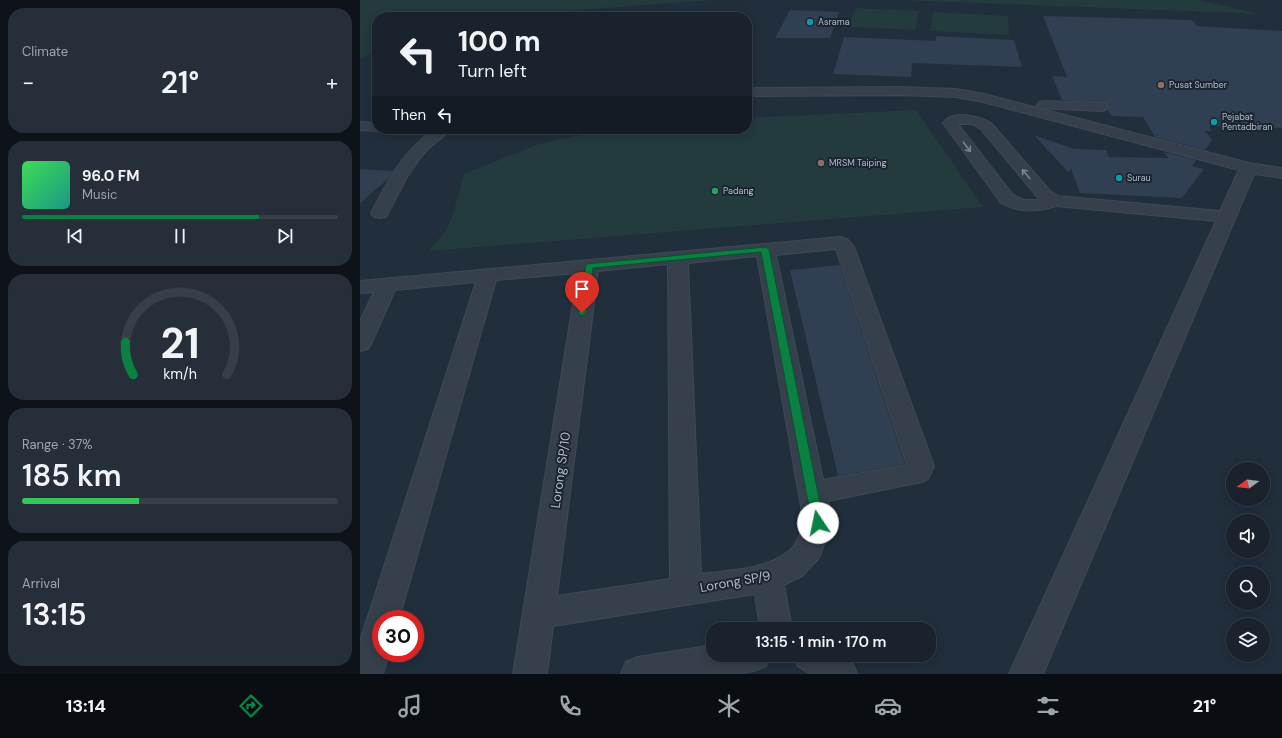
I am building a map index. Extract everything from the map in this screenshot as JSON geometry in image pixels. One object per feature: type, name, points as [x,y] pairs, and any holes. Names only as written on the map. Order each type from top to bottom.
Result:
[{"type":"street","points":[[752,92],[850,90],[937,92],[984,98],[1248,168],[1282,173]]},
{"type":"street","points":[[1035,112],[1032,110],[1033,108],[1045,105],[1101,107]]},
{"type":"street","points":[[1054,201],[1047,204],[1025,206],[1012,203],[1002,193],[950,124],[952,122],[976,120],[986,126],[1044,195],[1054,201],[1227,217]]},
{"type":"street","points":[[360,126],[372,127]]},
{"type":"street","points":[[380,213],[390,192],[409,162],[427,142],[438,134]]},
{"type":"street","points":[[1026,674],[1248,168]]},
{"type":"street","points":[[360,287],[840,243],[845,247],[921,466],[919,472],[912,475],[812,493]]},
{"type":"street","name":"Lorong SP/9","points":[[539,613],[768,578],[791,567],[809,550],[818,523],[765,249]]},
{"type":"street","points":[[678,257],[686,590]]},
{"type":"street","name":"Lorong SP/10","points":[[530,674],[589,266]]},
{"type":"street","points":[[386,610],[488,275]]},
{"type":"street","points":[[360,344],[388,284]]},
{"type":"street","points":[[768,578],[775,622]]},
{"type":"street","points":[[366,674],[372,655]]},
{"type":"street","points":[[638,674],[711,662]]},
{"type":"street","points":[[821,662],[840,674]]},
{"type":"green space","points":[[360,0],[712,0],[553,12],[372,12],[372,54],[360,58]]},
{"type":"green space","points":[[899,0],[1199,0],[1261,14],[1211,12]]},
{"type":"green space","points":[[856,8],[919,11],[915,30],[848,27]]},
{"type":"green space","points":[[933,12],[1008,16],[1009,35],[930,31]]},
{"type":"green space","name":"Padang","points":[[916,110],[983,207],[428,251],[445,232],[452,218],[464,174],[539,144],[585,134],[752,134],[752,118]]},
{"type":"building","name":"Asrama","points":[[790,10],[839,12],[830,38],[775,38]]},
{"type":"building","points":[[1043,16],[1191,20],[1197,26],[1282,31],[1282,128],[1209,126],[1212,131],[1205,131],[1212,140],[1205,150],[1155,137],[1143,117],[1111,116],[1108,110],[1109,106],[1106,103],[1062,100],[1052,76],[1067,77]]},
{"type":"building","points":[[936,36],[1014,40],[1022,67],[912,63],[911,77],[833,74],[844,37],[936,41]]},
{"type":"building","name":"Surau","points":[[1034,135],[1074,149],[1106,150],[1109,157],[1168,158],[1164,152],[1196,160],[1192,166],[1204,169],[1182,198],[1080,193],[1071,169],[1068,172]]},
{"type":"building","points":[[360,169],[393,171],[389,178],[360,203]]},
{"type":"building","points":[[840,265],[905,464],[838,476],[790,270]]},
{"type":"place","name":"Asrama","points":[[810,22]]},
{"type":"place","name":"Pusat Sumber","points":[[1161,85]]},
{"type":"place","name":"Pejabat Pentadbiran","points":[[1214,122]]},
{"type":"place","name":"MRSM Taiping","points":[[821,163]]},
{"type":"place","name":"Surau","points":[[1119,178]]},
{"type":"place","name":"Padang","points":[[715,191]]},
{"type":"route","points":[[582,313],[589,266],[765,249],[818,523]]}]
